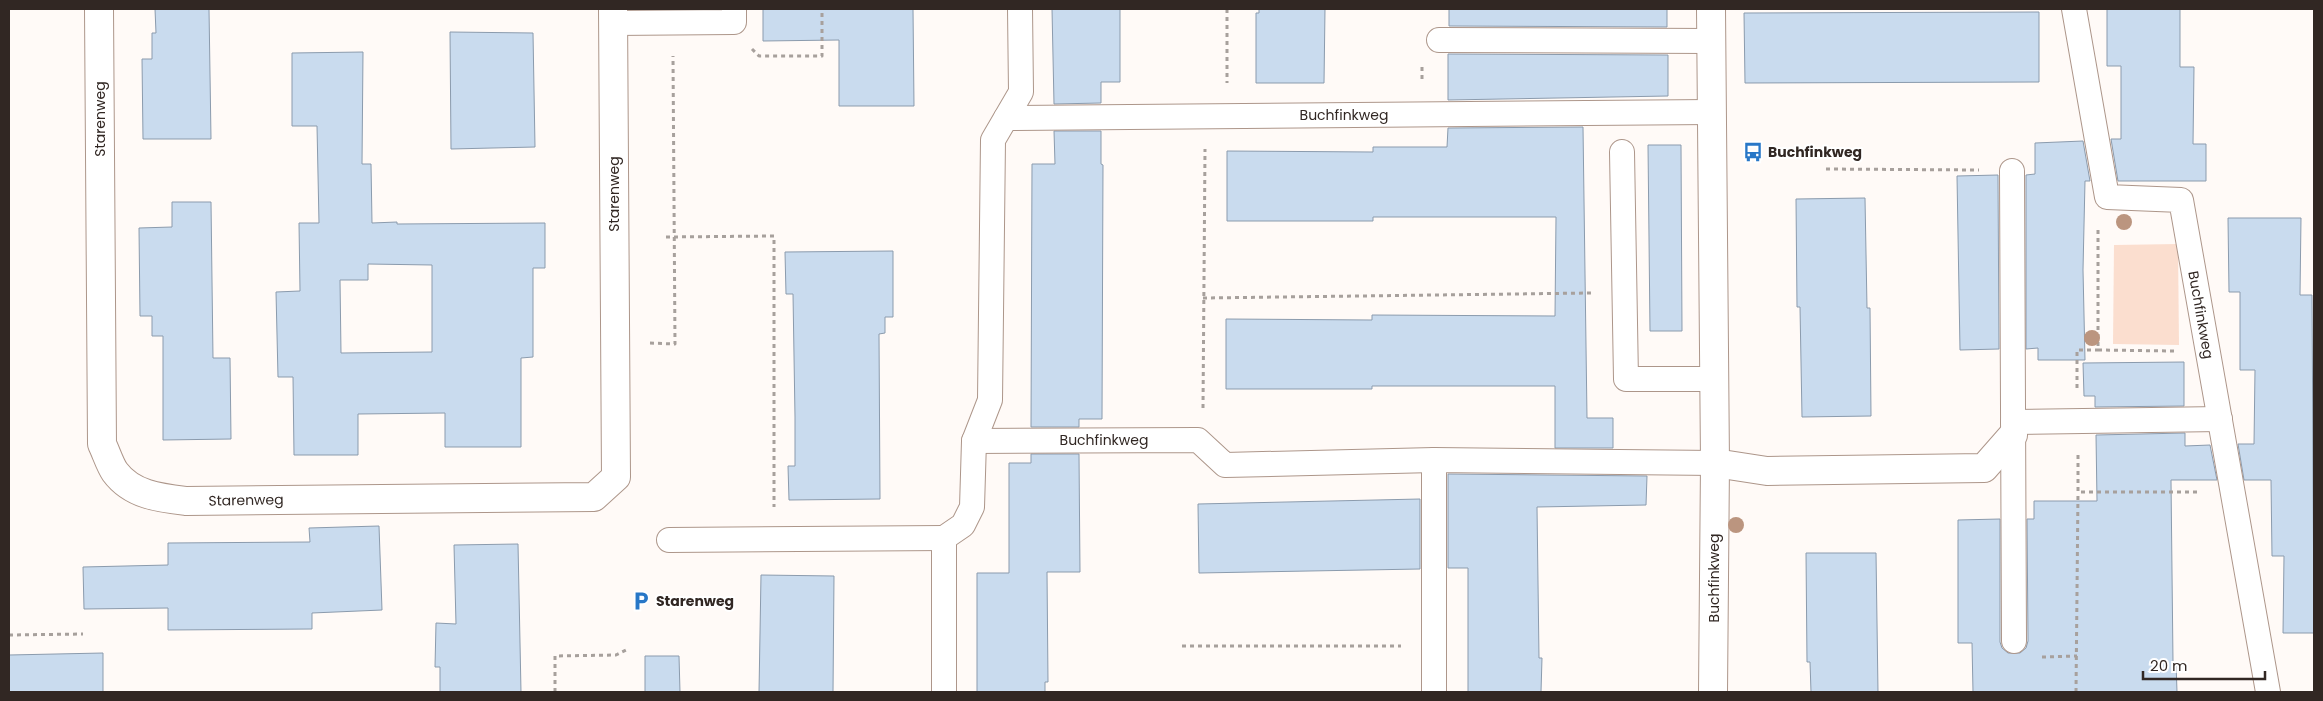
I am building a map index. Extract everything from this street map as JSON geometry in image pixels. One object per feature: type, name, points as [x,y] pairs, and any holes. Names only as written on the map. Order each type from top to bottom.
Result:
[{"type":"street","name":"Starenweg","points":[[99,9],[102,444],[115,472],[139,492],[160,498],[186,501],[594,497],[616,477],[613,16]]},
{"type":"street","name":"Buchfinkweg","points":[[1711,9],[1715,463],[1713,692]]},
{"type":"street","points":[[1715,463],[1767,471],[1984,468],[2013,429]]},
{"type":"lane","points":[[669,540],[944,538],[963,525],[972,507],[974,441],[990,400],[993,140],[1021,92],[1020,9]]},
{"type":"lane","points":[[2074,9],[2107,198]]},
{"type":"lane","points":[[613,16],[672,22],[734,15]]},
{"type":"lane","points":[[1439,40],[1711,41]]},
{"type":"lane","name":"Buchfinkweg","points":[[1006,118],[1711,112]]},
{"type":"lane","points":[[1622,152],[1626,379],[1714,379]]},
{"type":"lane","points":[[2012,171],[2014,641]]},
{"type":"lane","name":"Buchfinkweg","points":[[2107,198],[2181,200],[2268,692]]},
{"type":"lane","points":[[2013,429],[2220,419]]},
{"type":"lane","points":[[1198,440],[1224,464],[1434,460],[1715,463]]},
{"type":"lane","name":"Buchfinkweg","points":[[974,441],[1198,440]]},
{"type":"lane","points":[[1434,460],[1434,692]]},
{"type":"lane","points":[[944,538],[944,692]]},
{"type":"path","points":[[734,15],[744,41],[760,56],[822,56],[822,9]]},
{"type":"path","points":[[1198,440],[1203,424],[1205,132],[1212,116],[1227,99],[1227,9]]},
{"type":"path","points":[[643,343],[675,344],[672,22]]},
{"type":"path","points":[[1826,169],[2012,171]]},
{"type":"path","points":[[2107,198],[2098,198],[2098,350],[2208,351]]},
{"type":"path","points":[[666,237],[774,236],[774,538]]},
{"type":"path","points":[[1204,298],[1624,292]]},
{"type":"path","points":[[2076,692],[2078,492]]},
{"type":"path","points":[[9,636],[83,634]]},
{"type":"path","points":[[1182,646],[1434,646]]},
{"type":"path","points":[[555,692],[555,656],[616,655],[626,650]]},
{"type":"shaded area","points":[[2178,244],[2179,345],[2113,344],[2114,245]]},
{"type":"building","points":[[155,9],[209,9],[211,139],[143,139],[142,59],[152,59],[152,33],[156,33]]},
{"type":"building","points":[[763,9],[913,9],[914,106],[839,106],[839,40],[763,41]]},
{"type":"building","points":[[1052,9],[1120,9],[1120,82],[1101,82],[1101,103],[1054,104]]},
{"type":"building","points":[[1259,9],[1325,9],[1324,83],[1256,83],[1256,13],[1259,13]]},
{"type":"building","points":[[1449,9],[1667,9],[1667,27],[1449,26]]},
{"type":"building","points":[[2107,9],[2180,9],[2180,67],[2194,67],[2193,144],[2206,144],[2206,181],[2118,181],[2111,139],[2121,139],[2121,66],[2107,66]]},
{"type":"building","points":[[2039,12],[2039,82],[1745,83],[1744,13]]},
{"type":"building","points":[[450,32],[533,33],[535,147],[451,149]]},
{"type":"building","points":[[363,52],[362,164],[371,164],[372,223],[545,223],[545,268],[533,268],[533,357],[521,358],[521,447],[445,447],[445,413],[358,414],[358,455],[294,455],[293,377],[278,377],[276,292],[300,291],[299,223],[319,223],[317,126],[292,126],[292,53]],"holes":[[[368,264],[432,265],[432,352],[341,353],[340,280],[368,280]]]},
{"type":"building","points":[[1448,54],[1668,55],[1668,96],[1448,100]]},
{"type":"building","points":[[1583,127],[1587,418],[1613,418],[1613,448],[1555,448],[1555,386],[1372,386],[1372,389],[1226,389],[1226,319],[1372,320],[1372,315],[1555,316],[1556,217],[1373,217],[1373,221],[1227,221],[1227,151],[1373,152],[1373,147],[1447,147],[1448,128]]},
{"type":"building","points":[[1054,131],[1101,131],[1101,164],[1103,165],[1102,419],[1079,419],[1079,427],[1031,427],[1032,164],[1055,164]]},
{"type":"building","points":[[2083,141],[2090,181],[2085,181],[2083,270],[2085,360],[2038,360],[2038,348],[2026,349],[2026,175],[2035,174],[2035,143]]},
{"type":"building","points":[[1648,145],[1681,145],[1682,331],[1650,331]]},
{"type":"building","points":[[1998,175],[1999,349],[1960,350],[1957,176]]},
{"type":"building","points":[[1865,198],[1867,308],[1870,308],[1871,416],[1802,417],[1800,307],[1797,307],[1796,199]]},
{"type":"building","points":[[172,202],[211,202],[213,358],[230,358],[231,439],[163,440],[163,336],[152,336],[152,316],[140,316],[139,228],[172,227]]},
{"type":"building","points":[[2228,218],[2301,218],[2300,295],[2312,295],[2314,633],[2283,633],[2284,556],[2272,556],[2271,480],[2244,480],[2238,444],[2254,444],[2255,370],[2240,370],[2240,292],[2229,292]]},
{"type":"building","points":[[893,251],[893,317],[885,317],[885,333],[879,334],[880,499],[789,500],[788,466],[795,466],[795,417],[793,294],[786,294],[785,252]]},
{"type":"building","points":[[2184,362],[2184,406],[2095,407],[2095,396],[2084,396],[2083,363]]},
{"type":"building","points":[[2185,433],[2185,446],[2210,445],[2217,480],[2171,480],[2173,662],[2176,662],[2177,692],[1973,692],[1972,643],[1958,643],[1958,520],[2000,519],[2000,642],[2002,648],[2008,653],[2020,653],[2026,648],[2028,641],[2027,519],[2034,519],[2034,501],[2097,501],[2096,435]]},
{"type":"building","points":[[1031,454],[1079,454],[1080,572],[1047,572],[1048,682],[1045,682],[1045,692],[977,692],[977,573],[1009,573],[1009,463],[1031,463]]},
{"type":"building","points":[[1448,474],[1647,476],[1646,505],[1537,507],[1539,658],[1542,658],[1541,692],[1468,692],[1468,568],[1448,568]]},
{"type":"building","points":[[1420,499],[1420,569],[1199,573],[1198,504]]},
{"type":"building","points":[[379,526],[382,610],[312,613],[312,629],[168,630],[168,608],[84,609],[83,567],[168,565],[168,543],[310,542],[309,528]]},
{"type":"building","points":[[518,544],[521,692],[440,692],[440,667],[435,667],[436,623],[456,624],[454,545]]},
{"type":"building","points":[[1806,553],[1876,553],[1878,692],[1811,692],[1810,662],[1807,662]]},
{"type":"building","points":[[761,575],[834,576],[833,692],[759,692]]},
{"type":"building","points":[[103,653],[103,692],[9,692],[9,655]]},
{"type":"building","points":[[645,656],[679,656],[680,692],[645,692]]},
{"type":"place","name":"Buchfinkweg","points":[[1753,152]]},
{"type":"place","name":"Starenweg","points":[[641,601]]}]
